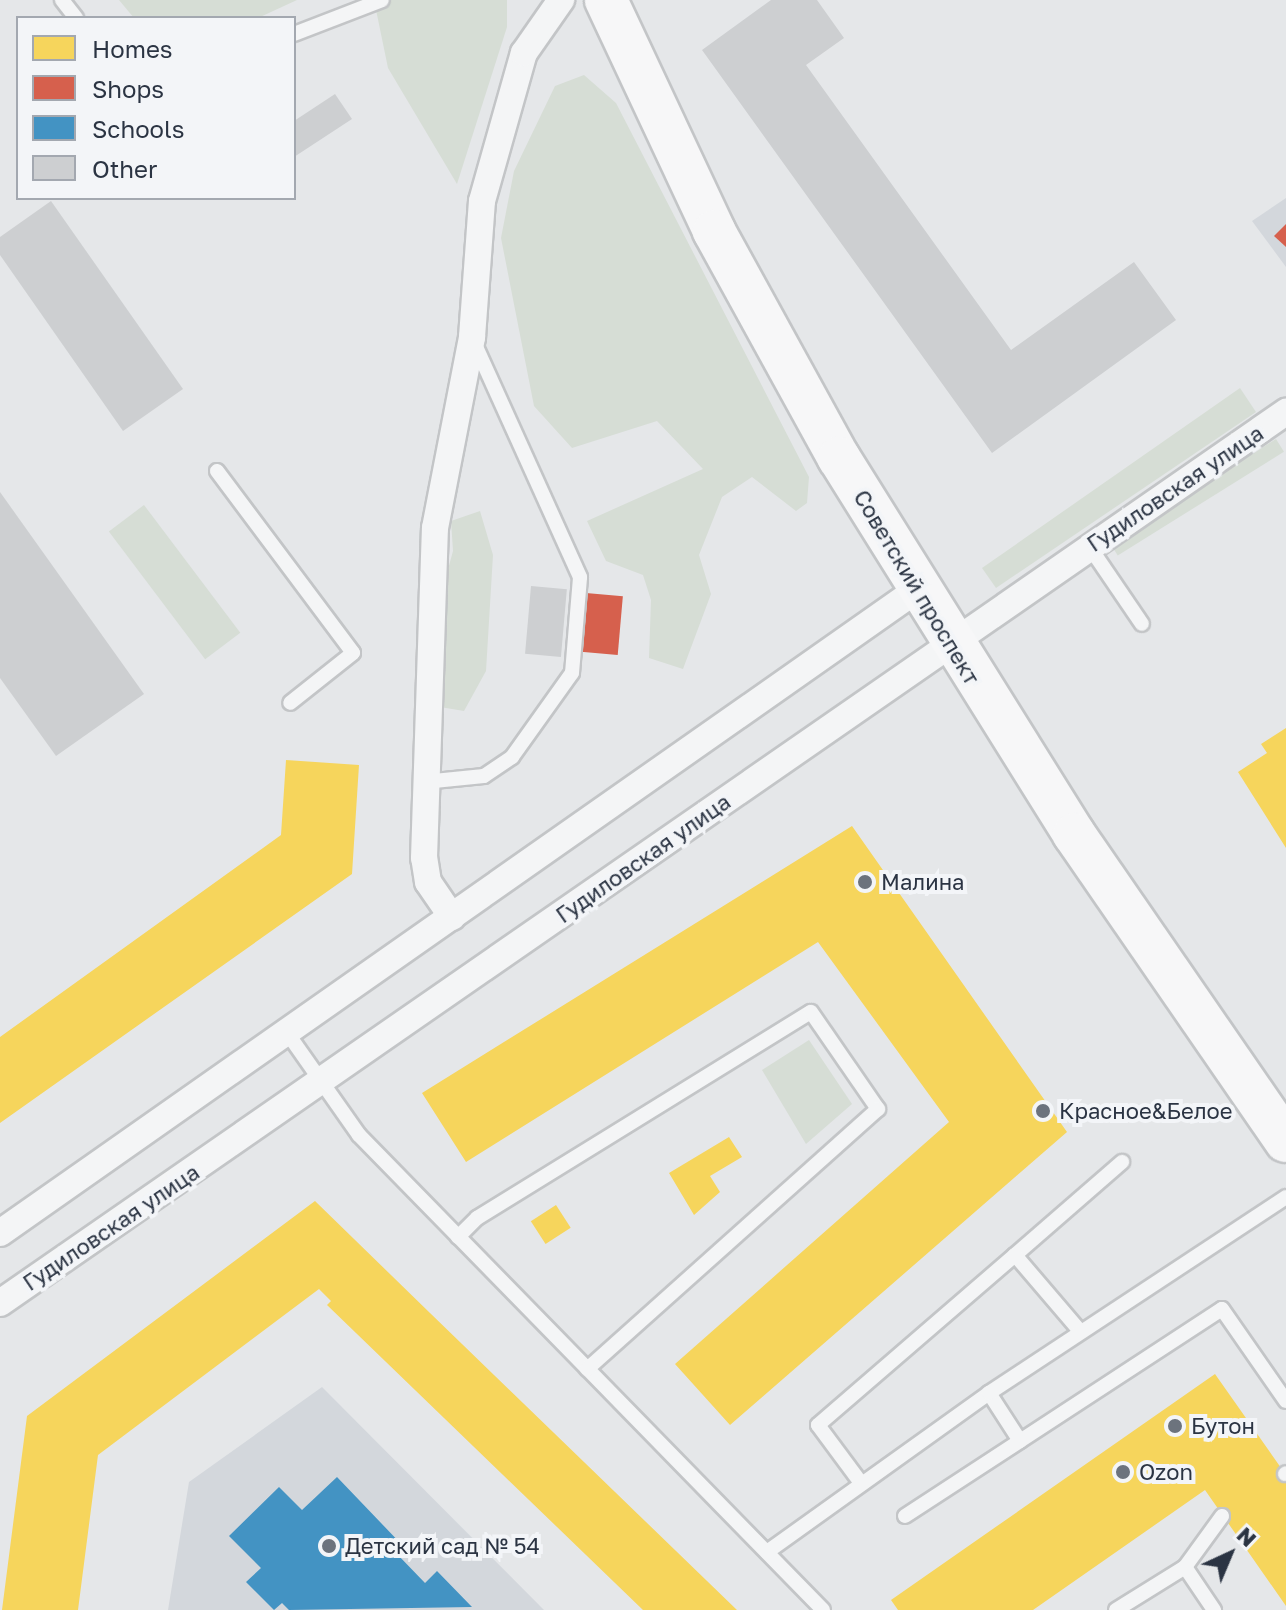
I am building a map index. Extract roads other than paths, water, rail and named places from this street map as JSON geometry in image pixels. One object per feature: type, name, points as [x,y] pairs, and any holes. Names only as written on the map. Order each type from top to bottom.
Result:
[{"type":"main road","name":"Советский проспект","points":[[606,0],[763,328],[918,589],[1286,1141]]},
{"type":"street","points":[[452,917],[428,882],[424,782],[435,528],[472,337],[482,201],[524,53],[561,0]]},
{"type":"street","name":"Гудиловская улица","points":[[0,1303],[319,1084],[950,640],[1286,412]]},
{"type":"street","points":[[0,1233],[288,1034],[918,589]]},
{"type":"lane","points":[[62,0],[74,16]]},
{"type":"lane","points":[[296,33],[382,0]]},
{"type":"lane","points":[[424,782],[484,776],[512,757],[572,673],[580,577],[472,337]]},
{"type":"lane","points":[[217,471],[353,653],[290,703]]},
{"type":"lane","points":[[1089,546],[1142,624]]},
{"type":"lane","points":[[458,1237],[811,1012],[878,1109],[587,1369]]},
{"type":"lane","points":[[288,1034],[319,1084],[458,1237],[823,1610]]},
{"type":"lane","points":[[861,1483],[818,1425],[1122,1162]]},
{"type":"lane","points":[[767,1552],[989,1393],[1286,1197]]},
{"type":"lane","points":[[1015,1255],[1080,1331]]},
{"type":"lane","points":[[905,1516],[1222,1309],[1286,1401]]},
{"type":"lane","points":[[989,1393],[1020,1441]]},
{"type":"lane","points":[[1116,1610],[1185,1567],[1222,1516]]},
{"type":"lane","points":[[1185,1567],[1214,1610]]},
{"type":"place","name":"Малина","points":[[865,882]]},
{"type":"place","name":"Красное&Белое","points":[[1043,1111]]},
{"type":"place","name":"Бутон","points":[[1175,1426]]},
{"type":"place","name":"Ozon","points":[[1123,1472]]},
{"type":"place","name":"Детский сад № 54","points":[[329,1546]]}]
